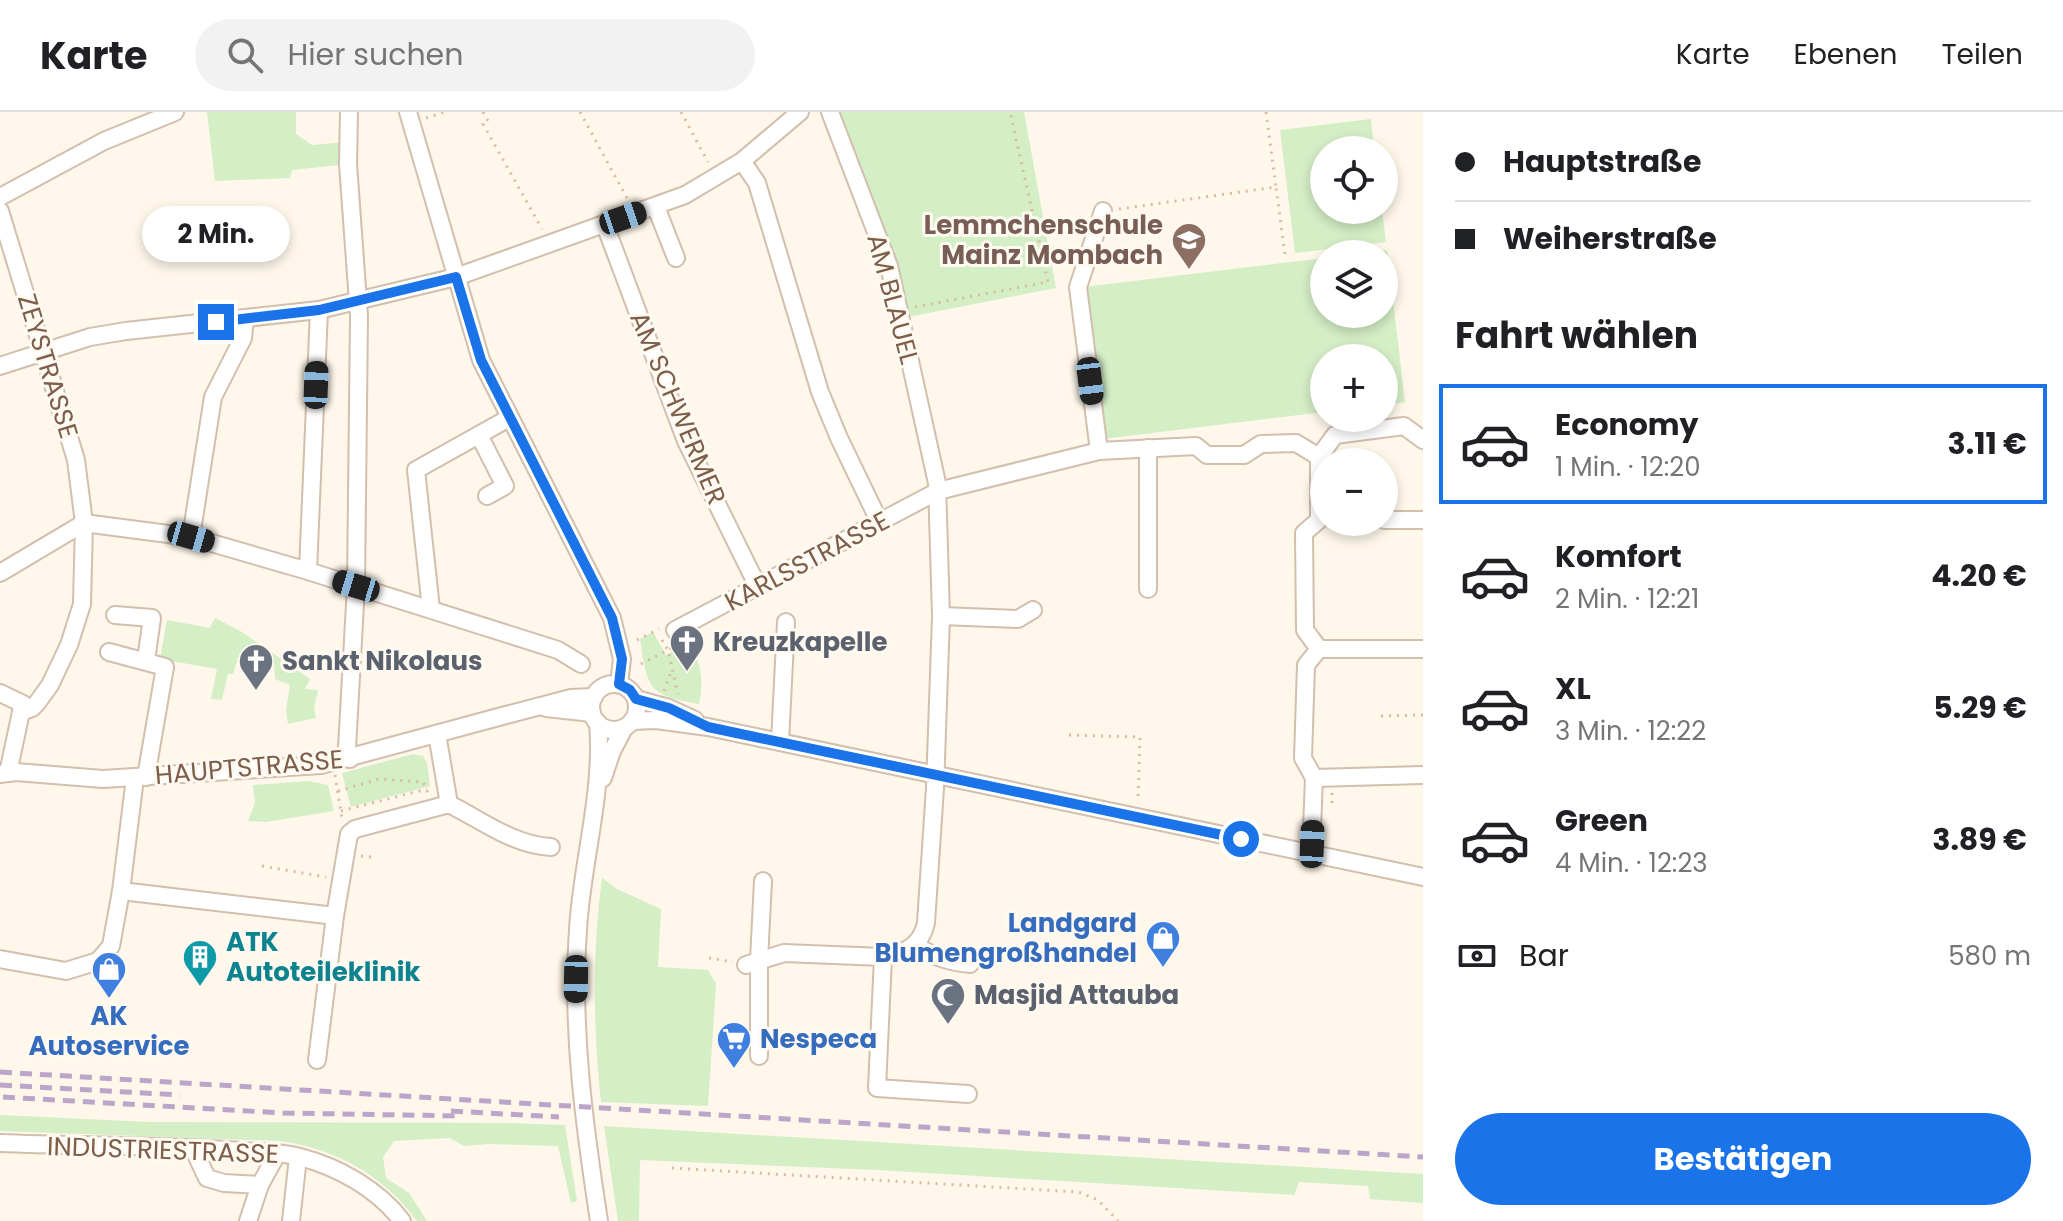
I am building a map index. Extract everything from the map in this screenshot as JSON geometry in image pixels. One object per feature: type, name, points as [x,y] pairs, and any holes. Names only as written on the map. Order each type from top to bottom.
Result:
[{"type":"street","points":[[0,197],[104,141],[175,112]]},
{"type":"street","points":[[349,112],[348,164],[358,302],[356,586],[347,748],[350,759]]},
{"type":"street","points":[[0,366],[90,337],[319,310],[456,277],[685,195],[742,161],[800,112]]},
{"type":"street","name":"AM BLAUEL","points":[[830,112],[889,266],[938,491]]},
{"type":"street","points":[[415,115],[456,277],[481,360],[612,618],[622,659],[619,684],[607,685],[595,711],[599,749],[595,806],[577,929],[576,1001],[582,1101],[599,1221]]},
{"type":"street","points":[[742,161],[757,183],[820,392],[880,523]]},
{"type":"street","points":[[656,207],[676,258]]},
{"type":"street","name":"ZEYSTRASSE","points":[[0,211],[76,460],[84,523],[82,604],[74,631],[50,685],[32,708],[21,712]]},
{"type":"street","points":[[1099,451],[1078,287],[1103,211]]},
{"type":"street","name":"AM SCHWERMER","points":[[605,225],[686,441],[758,587]]},
{"type":"street","points":[[308,571],[319,310]]},
{"type":"street","points":[[191,537],[213,397],[243,338],[245,319]]},
{"type":"street","points":[[431,609],[416,470],[509,418]]},
{"type":"street","points":[[1326,448],[1335,435],[1404,426],[1420,438]]},
{"type":"street","points":[[479,435],[505,486],[487,496]]},
{"type":"street","name":"KARLSSTRASSE","points":[[675,630],[938,491],[1099,451],[1196,446],[1207,455],[1244,455],[1261,444],[1296,443],[1310,452]]},
{"type":"street","points":[[1148,448],[1148,589]]},
{"type":"street","points":[[752,962],[784,953],[883,957],[899,954],[916,945],[924,932],[935,774],[941,616],[938,491]]},
{"type":"street","points":[[1398,520],[1423,520]]},
{"type":"street","points":[[0,573],[84,523],[191,537],[558,650],[581,664]]},
{"type":"street","points":[[1310,529],[1304,533],[1305,630],[1319,649]]},
{"type":"street","points":[[941,616],[1018,619],[1033,610]]},
{"type":"street","points":[[115,615],[152,618],[146,660]]},
{"type":"street","points":[[780,742],[786,622]]},
{"type":"street","points":[[1319,649],[1423,649]]},
{"type":"street","points":[[1311,854],[1314,778],[1303,758],[1306,665],[1319,649]]},
{"type":"street","points":[[0,959],[66,971],[88,965],[104,955],[111,946],[140,777],[165,667],[109,652]]},
{"type":"street","name":"HAUPTSTRASSE","points":[[619,684],[630,690],[636,699],[669,708],[708,727]]},
{"type":"street","points":[[0,693],[23,704],[4,773]]},
{"type":"street","points":[[595,806],[612,751],[637,711],[636,699]]},
{"type":"street","name":"HAUPTSTRASSE","points":[[4,773],[103,779],[298,768],[350,759],[541,708],[595,711],[610,729],[656,720],[708,727],[1423,877]]},
{"type":"street","points":[[437,734],[449,804]]},
{"type":"street","points":[[1314,778],[1423,775]]},
{"type":"street","points":[[317,1060],[349,834],[355,829],[449,804],[510,837],[527,844],[551,847]]},
{"type":"street","points":[[759,1056],[752,962],[763,881]]},
{"type":"street","points":[[121,891],[335,916]]},
{"type":"street","points":[[916,945],[942,959],[970,964]]},
{"type":"street","points":[[883,957],[877,1088],[968,1094]]},
{"type":"street","name":"INDUSTRIESTRASSE","points":[[0,1143],[193,1148],[298,1157],[357,1181],[402,1221]]},
{"type":"street","points":[[193,1148],[207,1178],[224,1183],[260,1185]]},
{"type":"street","points":[[248,1221],[260,1185],[277,1154]]},
{"type":"street","points":[[291,1221],[298,1157]]},
{"type":"path","points":[[415,115],[445,112]]},
{"type":"path","points":[[483,112],[488,121],[483,124],[545,236]]},
{"type":"path","points":[[580,112],[631,205]]},
{"type":"path","points":[[681,112],[712,169]]},
{"type":"path","points":[[899,310],[1048,282],[1010,112]]},
{"type":"path","points":[[1266,112],[1285,255]]},
{"type":"path","points":[[1103,211],[1276,187]]},
{"type":"path","points":[[637,640],[670,622],[682,643],[641,664]]},
{"type":"path","points":[[668,650],[681,704]]},
{"type":"path","points":[[661,698],[672,669]]},
{"type":"path","points":[[1381,716],[1423,715]]},
{"type":"path","points":[[1069,735],[1140,737],[1137,817]]},
{"type":"path","points":[[334,771],[344,828],[349,834]]},
{"type":"path","points":[[338,791],[386,779],[419,781],[426,784],[428,793],[449,804]]},
{"type":"path","points":[[341,811],[427,789]]},
{"type":"path","points":[[262,866],[341,880]]},
{"type":"path","points":[[709,958],[752,962]]},
{"type":"path","points":[[672,1168],[1078,1192],[1098,1200],[1118,1221]]},
{"type":"green space","points":[[207,112],[296,112],[296,134],[312,145],[346,142],[348,164],[292,170],[290,178],[215,181]]},
{"type":"green space","points":[[839,112],[1024,112],[1056,288],[908,317],[895,265]]},
{"type":"green space","points":[[1371,119],[1373,136],[1310,136],[1310,224],[1384,224],[1386,240],[1310,240],[1310,251],[1295,253],[1280,130]]},
{"type":"green space","points":[[1310,260],[1310,328],[1396,328],[1405,402],[1398,403],[1398,344],[1310,344],[1310,414],[1103,439],[1084,287]]},
{"type":"green space","points":[[215,618],[242,632],[310,679],[305,689],[318,690],[314,707],[316,718],[288,724],[286,710],[290,685],[275,679],[274,663],[249,658],[247,663],[238,658],[233,674],[228,674],[222,700],[211,699],[217,669],[160,659],[167,620],[210,628]]},
{"type":"green space","points":[[653,632],[666,655],[690,642],[700,673],[699,704],[669,697],[653,687],[645,669],[640,639]]},
{"type":"green space","points":[[413,754],[423,756],[427,763],[430,786],[351,807],[342,773]]},
{"type":"green space","points":[[309,781],[328,785],[334,811],[266,822],[248,821],[255,803],[253,785]]},
{"type":"green space","points":[[602,878],[617,889],[661,909],[658,967],[708,970],[716,984],[708,1106],[601,1102],[595,990],[596,934]]},
{"type":"green space","points":[[0,1115],[149,1122],[565,1125],[577,1201],[571,1203],[558,1146],[464,1146],[450,1138],[394,1141],[383,1157],[386,1178],[409,1193],[427,1221],[417,1221],[373,1177],[339,1157],[301,1145],[280,1141],[0,1131]]},
{"type":"green space","points":[[604,1126],[1423,1174],[1423,1203],[1370,1199],[1368,1186],[1299,1182],[1294,1195],[878,1170],[640,1160],[639,1221],[618,1221]]},
{"type":"railway","points":[[0,1072],[1423,1157]]},
{"type":"railway","points":[[0,1085],[180,1095]]},
{"type":"railway","points":[[3,1097],[283,1113],[462,1116]]},
{"type":"railway","points":[[451,1111],[559,1117]]},
{"type":"place","name":"Lemmchenschule Mainz Mombach","points":[[1189,271]]},
{"type":"place","name":"Kreuzkapelle","points":[[687,673]]},
{"type":"place","name":"Sankt Nikolaus","points":[[256,692]]},
{"type":"place","name":"Landgard Blumengroßhandel","points":[[1163,969]]},
{"type":"place","name":"ATK Autoteileklinik","points":[[200,988]]},
{"type":"place","name":"AK Autoservice","points":[[109,1000]]},
{"type":"place","name":"Masjid Attauba","points":[[948,1026]]},
{"type":"place","name":"Nespeca","points":[[734,1070]]},
{"type":"route","points":[[216,322],[319,310],[456,277],[481,360],[602,594],[620,643],[622,665],[619,684],[630,690],[636,699],[669,708],[708,727],[1241,839]]}]
